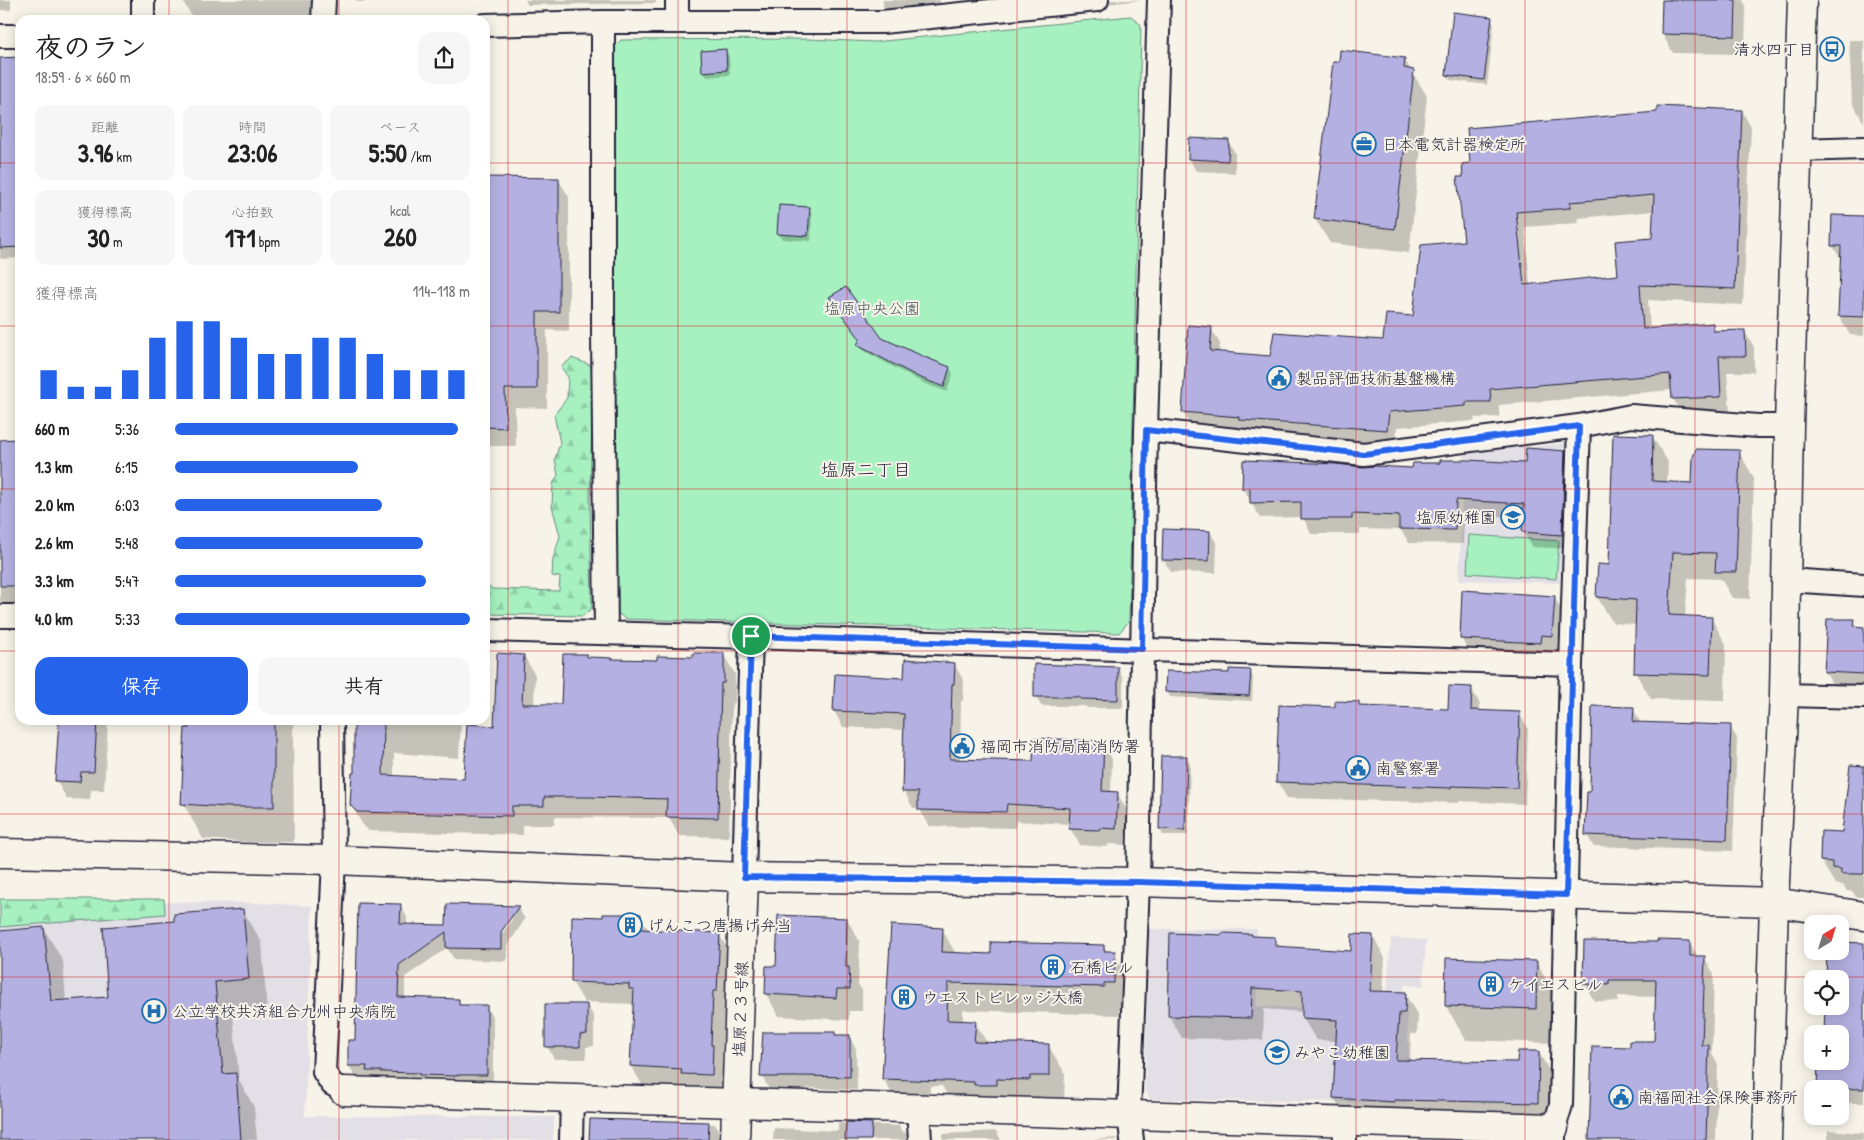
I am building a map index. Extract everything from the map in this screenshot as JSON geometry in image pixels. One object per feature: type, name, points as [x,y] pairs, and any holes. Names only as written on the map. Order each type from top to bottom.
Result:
[{"type":"street","points":[[143,0],[143,15]]},
{"type":"street","points":[[323,15],[324,0]]},
{"type":"street","points":[[490,25],[603,22],[677,11],[882,22],[1097,0]]},
{"type":"street","points":[[1131,1128],[1138,882],[1146,430],[1159,0]]},
{"type":"street","points":[[1767,1140],[1774,902],[1784,694],[1789,426],[1802,0]]},
{"type":"street","points":[[603,22],[606,632]]},
{"type":"street","points":[[0,36],[15,36]]},
{"type":"street","points":[[1797,150],[1864,148]]},
{"type":"street","points":[[1146,430],[1364,454],[1579,426],[1631,416],[1758,426],[1789,426]]},
{"type":"street","points":[[332,725],[334,860],[324,1072],[332,1084],[344,1091],[918,1108],[1131,1128],[1554,1134],[1561,1105],[1571,664],[1579,426]]},
{"type":"street","points":[[1787,580],[1864,585]]},
{"type":"street","points":[[0,616],[15,616]]},
{"type":"street","points":[[490,630],[751,636],[1571,664]]},
{"type":"street","points":[[744,877],[751,636]]},
{"type":"street","points":[[1784,694],[1864,697]]},
{"type":"street","points":[[0,853],[334,860],[744,877],[1138,882],[1774,902],[1864,916]]},
{"type":"street","name":"塩原２３号線","points":[[735,1140],[744,877]]},
{"type":"street","points":[[571,1140],[572,1098]]},
{"type":"street","points":[[918,1108],[920,1140]]},
{"type":"shaded area","name":"塩原幼稚園","points":[[1569,443],[1560,583],[1459,580],[1464,453]]},
{"type":"shaded area","name":"公立学校共済組合九州中央病院","points":[[0,900],[258,903],[312,906],[305,1116],[554,1117],[553,1140],[0,1140]]},
{"type":"shaded area","name":"みやこ幼稚園","points":[[1149,929],[1257,929],[1257,1006],[1407,1014],[1410,1103],[1150,1099],[1145,1089]]},
{"type":"shaded area","points":[[1391,938],[1426,940],[1423,986],[1404,985],[1403,994],[1387,993]]},
{"type":"green space","name":"塩原中央公園","points":[[1131,16],[1141,25],[1129,621],[1119,633],[625,619],[614,610],[609,52],[621,40],[807,39],[874,42]]},
{"type":"green space","points":[[572,358],[590,365],[593,369],[590,499],[592,608],[583,616],[490,614],[490,588],[559,591],[560,577],[552,576],[553,559],[560,536],[552,506],[553,484],[558,475],[555,459],[560,443],[554,415],[567,398],[568,377],[561,367]]},
{"type":"green space","points":[[1469,535],[1559,541],[1556,579],[1467,573]]},
{"type":"green space","points":[[0,899],[164,899],[165,914],[0,927]]},
{"type":"building","points":[[1662,0],[1736,0],[1735,36],[1661,34]]},
{"type":"building","points":[[1453,12],[1492,17],[1484,80],[1446,75]]},
{"type":"building","points":[[726,49],[727,70],[702,72],[701,51]]},
{"type":"building","name":"日本電気計器検定所","points":[[1340,50],[1405,58],[1404,68],[1414,70],[1395,229],[1314,219],[1333,62],[1339,62]]},
{"type":"building","points":[[15,57],[15,247],[0,248],[0,58]]},
{"type":"building","points":[[1657,106],[1742,110],[1735,289],[1640,285],[1643,329],[1713,323],[1713,331],[1745,330],[1746,356],[1719,356],[1721,397],[1672,399],[1670,374],[1490,389],[1491,402],[1466,402],[1466,406],[1389,412],[1387,430],[1239,420],[1239,417],[1182,412],[1188,325],[1212,327],[1210,351],[1270,356],[1274,332],[1383,340],[1386,314],[1413,316],[1421,245],[1464,241],[1457,177],[1463,177],[1462,164],[1470,163],[1467,128],[1657,112]],"holes":[[[1654,195],[1652,238],[1615,241],[1618,275],[1524,285],[1516,212],[1570,208],[1570,202]]]},
{"type":"building","points":[[1189,138],[1229,140],[1228,161],[1188,159]]},
{"type":"building","points":[[490,177],[559,178],[559,312],[537,312],[537,389],[505,389],[506,428],[490,427]]},
{"type":"building","points":[[779,205],[810,207],[808,236],[777,234]]},
{"type":"building","points":[[1832,215],[1864,216],[1864,317],[1838,316],[1841,246],[1831,246]]},
{"type":"building","points":[[846,287],[882,338],[950,367],[944,387],[918,377],[857,345],[860,339],[829,297]]},
{"type":"building","points":[[1613,434],[1653,435],[1652,481],[1692,483],[1693,457],[1696,449],[1740,450],[1736,572],[1715,572],[1716,553],[1673,552],[1669,615],[1712,617],[1710,675],[1634,673],[1636,600],[1596,597],[1598,564],[1609,565]]},
{"type":"building","points":[[15,439],[15,586],[0,586],[0,440]]},
{"type":"building","points":[[1526,448],[1565,451],[1562,535],[1522,532],[1524,504],[1456,500],[1455,530],[1399,529],[1399,516],[1352,514],[1352,519],[1301,519],[1301,502],[1250,503],[1250,488],[1242,489],[1243,460],[1412,468],[1413,463],[1440,463],[1440,460],[1525,463]]},
{"type":"building","points":[[1163,529],[1210,531],[1209,561],[1162,560]]},
{"type":"building","points":[[1462,590],[1555,596],[1552,636],[1541,635],[1540,643],[1460,639]]},
{"type":"building","points":[[1827,619],[1855,619],[1854,626],[1864,627],[1864,674],[1824,672]]},
{"type":"building","points":[[497,653],[524,655],[522,704],[561,704],[563,654],[587,654],[587,657],[612,659],[657,660],[657,656],[693,657],[693,653],[724,653],[724,683],[721,683],[718,818],[666,817],[667,799],[544,797],[544,806],[512,806],[512,816],[357,812],[350,805],[352,773],[354,773],[354,725],[384,725],[383,775],[464,779],[467,725],[494,726]]},
{"type":"building","points":[[905,659],[955,663],[954,684],[952,684],[950,759],[1033,761],[1034,738],[1104,741],[1102,791],[1118,792],[1116,829],[1069,829],[1070,808],[1007,804],[1006,812],[918,810],[918,792],[902,792],[904,714],[833,711],[835,674],[904,678]]},
{"type":"building","points":[[1034,664],[1118,667],[1118,700],[1080,699],[1080,697],[1034,697]]},
{"type":"building","points":[[1229,669],[1251,670],[1249,696],[1165,692],[1166,671],[1229,673]]},
{"type":"building","points":[[1449,686],[1472,687],[1471,710],[1520,712],[1517,788],[1451,786],[1451,788],[1276,782],[1279,705],[1335,707],[1335,701],[1359,702],[1359,706],[1448,709]]},
{"type":"building","points":[[1592,706],[1634,707],[1633,722],[1731,725],[1727,840],[1585,835],[1587,792],[1590,792]]},
{"type":"building","points":[[59,725],[97,725],[94,772],[81,772],[80,782],[55,781]]},
{"type":"building","points":[[189,725],[274,725],[274,807],[227,807],[181,804],[185,728],[189,728]]},
{"type":"building","points":[[1161,756],[1187,756],[1185,830],[1159,829]]},
{"type":"building","points":[[1850,765],[1864,766],[1864,874],[1841,874],[1841,869],[1832,868],[1832,862],[1820,861],[1821,831],[1842,832]]},
{"type":"building","points":[[358,903],[401,904],[400,924],[446,925],[447,904],[519,906],[501,932],[501,949],[446,948],[446,932],[399,965],[398,997],[459,999],[459,1005],[487,1005],[487,1075],[419,1075],[419,1073],[366,1071],[367,1066],[348,1066],[348,1040],[355,1040]]},
{"type":"building","points":[[243,909],[249,979],[215,982],[223,1074],[236,1073],[241,1140],[0,1140],[0,931],[44,927],[51,1001],[108,997],[103,927],[174,921],[174,914]]},
{"type":"building","points":[[603,914],[641,914],[641,929],[720,933],[717,991],[713,991],[712,1075],[681,1074],[682,1069],[630,1066],[634,989],[629,989],[629,984],[571,982],[572,916],[603,917]]},
{"type":"building","points":[[778,915],[847,918],[846,967],[849,967],[850,989],[837,989],[836,998],[765,994],[766,966],[776,966]]},
{"type":"building","points":[[891,925],[943,928],[942,952],[991,954],[991,942],[1104,945],[1104,951],[1115,951],[1114,983],[1104,983],[1104,987],[948,983],[947,1020],[976,1021],[974,1042],[1049,1044],[1049,1076],[1030,1076],[1030,1080],[997,1079],[997,1085],[974,1085],[974,1082],[882,1079]]},
{"type":"building","points":[[1170,933],[1252,934],[1252,936],[1275,937],[1275,946],[1351,951],[1352,934],[1373,935],[1370,991],[1406,992],[1405,1013],[1399,1013],[1396,1060],[1517,1062],[1518,1051],[1539,1051],[1538,1103],[1394,1100],[1394,1102],[1333,1098],[1337,1020],[1302,1018],[1302,991],[1252,988],[1251,1018],[1168,1016]]},
{"type":"building","points":[[1657,940],[1690,941],[1690,956],[1705,956],[1702,1045],[1709,1045],[1706,1140],[1589,1140],[1592,1046],[1630,1047],[1630,1041],[1654,1041],[1656,980],[1609,980],[1609,985],[1583,984],[1584,941],[1657,942]]},
{"type":"building","points":[[1849,942],[1864,943],[1864,1089],[1849,1089],[1849,1080],[1817,1080],[1818,1070],[1849,1070],[1849,1025],[1824,1025],[1825,1015],[1849,1015],[1849,970],[1826,970],[1827,960],[1849,960]]},
{"type":"building","name":"ケイエスビル","points":[[1446,958],[1537,961],[1536,1009],[1445,1006]]},
{"type":"building","points":[[545,1004],[587,1004],[587,1034],[580,1035],[580,1047],[545,1047]]},
{"type":"building","points":[[763,1032],[835,1032],[835,1035],[850,1035],[850,1077],[760,1077]]},
{"type":"building","points":[[590,1119],[709,1122],[708,1140],[589,1140]]},
{"type":"building","points":[[846,1122],[872,1123],[871,1140],[845,1140]]},
{"type":"place","name":"清水四丁目","points":[[1832,49]]},
{"type":"place","name":"日本電気計器検定所","points":[[1364,144]]},
{"type":"place","name":"製品評価技術基盤機構","points":[[1279,378]]},
{"type":"place","name":"塩原幼稚園","points":[[1513,517]]},
{"type":"place","name":"福岡市消防局南消防署","points":[[962,746]]},
{"type":"place","name":"南警察署","points":[[1358,768]]},
{"type":"place","name":"げんこつ唐揚げ弁当","points":[[630,925]]},
{"type":"place","name":"石橋ビル","points":[[1053,967]]},
{"type":"place","name":"ケイエスビル","points":[[1491,984]]},
{"type":"place","name":"ウエストビレッジ大橋","points":[[904,997]]},
{"type":"place","name":"公立学校共済組合九州中央病院","points":[[154,1011]]},
{"type":"place","name":"みやこ幼稚園","points":[[1277,1052]]},
{"type":"place","name":"南福岡社会保険事務所","points":[[1621,1097]]},
{"type":"district","name":"塩原二丁目","points":[[866,469]]},
{"type":"route","points":[[1579,426],[1566,895],[1138,882],[744,877],[751,636],[1142,649],[1146,430],[1364,454],[1579,426]]}]
